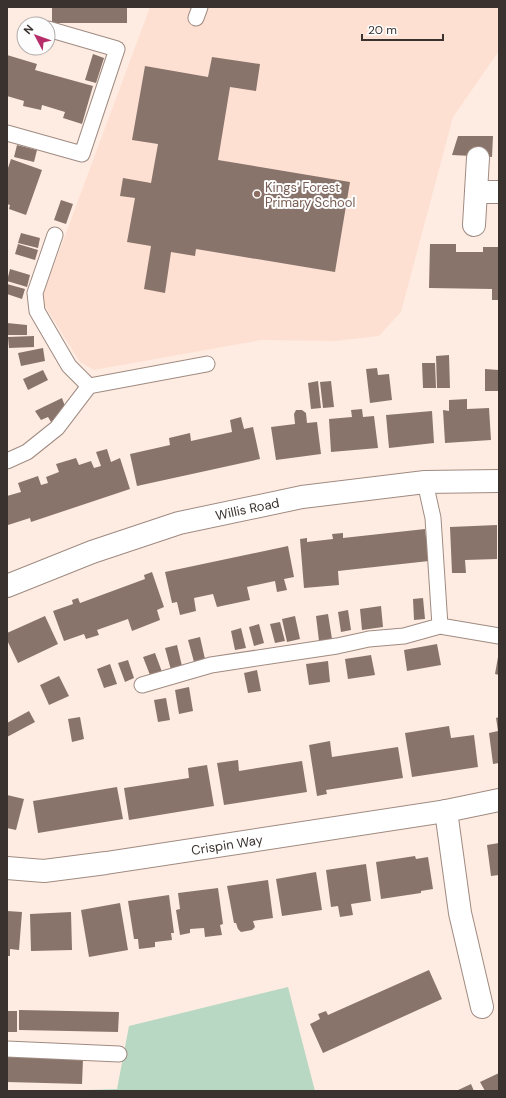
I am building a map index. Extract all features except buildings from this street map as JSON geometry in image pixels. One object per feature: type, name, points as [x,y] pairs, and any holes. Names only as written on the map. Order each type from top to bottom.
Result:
[{"type":"street","points":[[474,225],[478,158]]},
{"type":"street","points":[[476,192],[499,192]]},
{"type":"street","name":"Willis Road","points":[[7,586],[92,552],[179,523],[302,497],[425,482],[499,480]]},
{"type":"street","name":"Crispin Way","points":[[7,868],[44,871],[106,863],[446,811],[499,800]]},
{"type":"street","points":[[446,811],[460,914],[482,1008]]},
{"type":"lane","points":[[7,133],[82,154],[117,49],[56,31]]},
{"type":"lane","points":[[55,235],[35,293],[37,311],[69,366],[89,386]]},
{"type":"lane","points":[[7,461],[27,452],[57,428],[89,386],[207,364]]},
{"type":"lane","points":[[425,482],[433,518],[440,626]]},
{"type":"lane","points":[[142,685],[211,665],[337,646],[369,639],[404,636],[440,626],[499,636]]},
{"type":"lane","points":[[7,1050],[119,1054]]},
{"type":"shaded area","name":"Kings' Forest Primary School","points":[[150,7],[499,7],[499,51],[453,117],[401,312],[379,336],[335,341],[261,340],[94,370],[80,362],[41,300]]},
{"type":"green space","points":[[288,987],[315,1091],[56,1091],[117,1089],[129,1026]]},
{"type":"place","name":"Kings' Forest Primary School","points":[[257,194]]}]
